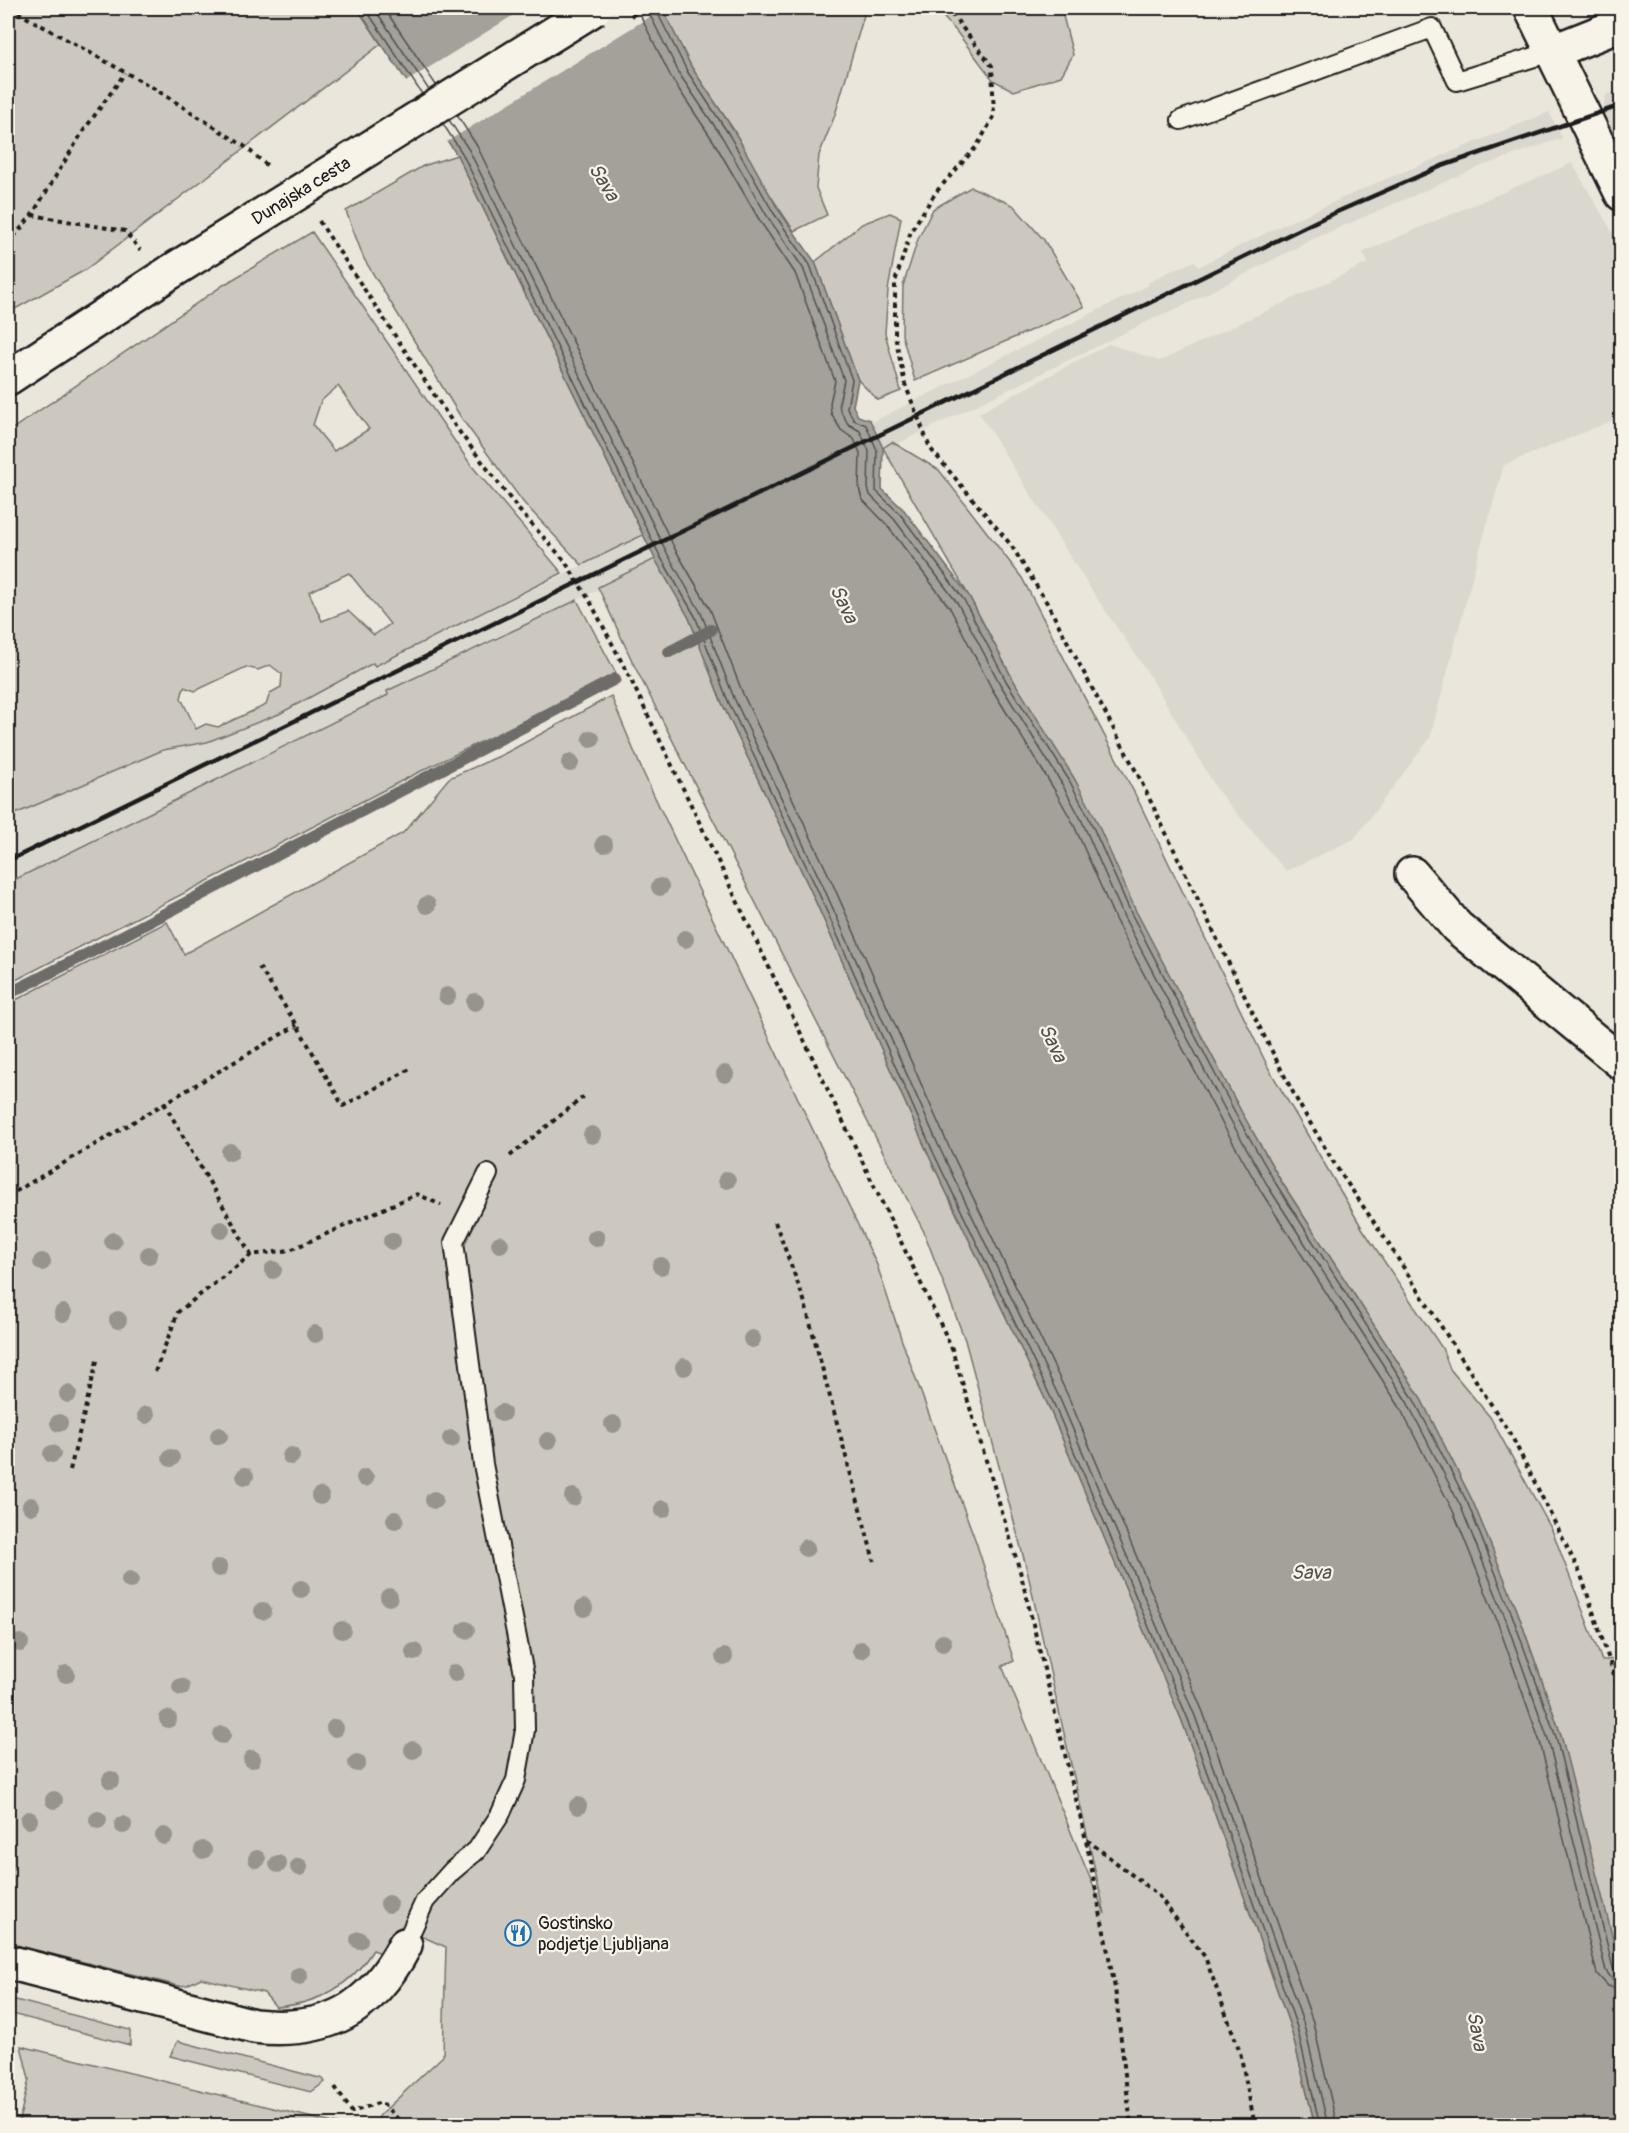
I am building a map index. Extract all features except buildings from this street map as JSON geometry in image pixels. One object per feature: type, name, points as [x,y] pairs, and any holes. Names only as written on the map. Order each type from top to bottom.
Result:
[{"type":"street","name":"Dunajska cesta","points":[[8,378],[158,263],[595,8]]},
{"type":"street","points":[[1531,8],[1622,194]]},
{"type":"street","points":[[1554,51],[1622,24]]},
{"type":"street","points":[[1412,874],[1458,927],[1622,1063]]},
{"type":"street","points":[[8,1962],[254,2026],[290,2029],[329,2020],[360,2003],[378,1987],[394,1966],[405,1945]]},
{"type":"lane","points":[[1180,120],[1432,28],[1458,81],[1554,51]]},
{"type":"lane","points":[[405,1945],[425,1901],[452,1871],[477,1850],[500,1815],[516,1780],[525,1730],[524,1674],[483,1464],[454,1242],[488,1174]]},
{"type":"path","points":[[10,8],[155,88],[244,146],[275,172]]},
{"type":"path","points":[[944,8],[955,18],[992,66],[994,116],[977,146],[936,192],[911,231],[895,282],[895,336],[904,384],[930,448],[1011,545],[1047,603],[1143,786],[1299,1104],[1337,1168],[1512,1437],[1581,1575],[1622,1699]]},
{"type":"path","points":[[8,244],[32,214],[82,133],[125,73]]},
{"type":"path","points":[[32,214],[125,231],[158,263]]},
{"type":"path","points":[[316,218],[449,417],[518,509],[564,560],[591,603],[635,688],[951,1346],[1020,1571],[1086,1840],[1115,1988],[1131,2126]]},
{"type":"path","points":[[258,967],[297,1025],[343,1106],[410,1069]]},
{"type":"path","points":[[8,1196],[297,1025]]},
{"type":"path","points":[[488,1174],[587,1094]]},
{"type":"path","points":[[164,1103],[251,1256]]},
{"type":"path","points":[[155,1372],[178,1312],[251,1256],[290,1250],[417,1194],[467,1216]]},
{"type":"path","points":[[775,1222],[804,1300],[874,1561]]},
{"type":"path","points":[[70,1470],[98,1358]]},
{"type":"path","points":[[1086,1840],[1158,1895],[1204,1958],[1240,2052],[1255,2126]]},
{"type":"path","points":[[335,2087],[352,2112],[381,2102],[405,2126]]},
{"type":"shaded area","points":[[8,8],[357,8],[381,44],[85,270],[8,313]]},
{"type":"shaded area","points":[[676,8],[866,8],[835,115],[819,155],[816,188],[827,215],[794,231],[766,189],[733,129],[692,68],[665,15]]},
{"type":"shaded area","points":[[935,8],[1061,8],[1073,55],[1061,76],[1014,91],[993,80],[956,31]]},
{"type":"shaded area","points":[[1621,90],[1620,150],[1605,116],[1604,102],[1607,94]]},
{"type":"shaded area","points":[[1549,112],[1562,138],[1479,167],[1311,240],[1179,308],[388,690],[389,694],[8,883],[8,817],[163,750],[207,742],[279,714],[352,672],[373,663],[375,666],[591,561],[1149,285],[1148,283],[1164,274],[1195,261],[1198,267],[1276,228],[1374,184]]},
{"type":"shaded area","points":[[457,155],[643,535],[582,565],[523,502],[462,419],[364,259],[346,211],[423,166]]},
{"type":"shaded area","points":[[1572,163],[1621,247],[1621,417],[1504,465],[1430,738],[1354,839],[1286,871],[1218,791],[1148,673],[1094,594],[979,413],[1109,344],[1160,361],[1368,263],[1363,252]]},
{"type":"shaded area","points":[[971,187],[1013,205],[1044,240],[1084,307],[915,381],[902,335],[903,286],[918,239],[933,209]]},
{"type":"shaded area","points":[[890,213],[901,218],[888,290],[885,333],[901,391],[878,400],[858,380],[815,262],[862,224]]},
{"type":"shaded area","points":[[312,232],[471,465],[562,573],[375,666],[373,663],[279,714],[207,742],[163,750],[8,817],[8,432],[225,284]],"holes":[[[338,386],[369,429],[334,451],[313,425],[321,401]],[[349,573],[390,624],[374,635],[348,611],[322,621],[309,592]],[[270,665],[282,674],[281,687],[270,693],[266,705],[218,727],[206,724],[196,729],[181,698],[184,687],[195,691],[246,667],[258,670]]]},
{"type":"shaded area","points":[[892,442],[939,470],[1022,578],[1136,796],[1269,1069],[1362,1228],[1442,1348],[1450,1369],[1490,1417],[1552,1530],[1602,1661],[1618,1658],[1622,1667],[1621,1981],[1561,1735],[1517,1610],[1473,1502],[1419,1395],[1281,1181],[1242,1113],[969,596],[883,448]]},
{"type":"shaded area","points":[[655,559],[689,618],[722,703],[810,889],[929,1156],[1048,1405],[1182,1721],[1291,2029],[1315,2125],[377,2125],[379,2116],[443,2056],[446,1947],[412,1932],[398,1959],[373,1950],[354,1974],[332,1991],[305,2002],[276,2007],[264,1993],[201,1978],[179,1986],[8,1943],[8,1004],[167,922],[184,954],[403,833],[449,778],[502,755],[611,696],[642,770],[877,1265],[902,1341],[976,1542],[1014,1661],[1002,1666],[1105,1914],[1027,1570],[965,1340],[924,1232],[634,665],[598,587]]},
{"type":"shaded area","points":[[577,600],[617,675],[415,774],[8,984],[8,883],[388,695],[387,691]]},
{"type":"shaded area","points":[[8,1998],[130,2030],[130,2045],[8,2013]]},
{"type":"shaded area","points":[[178,2041],[323,2079],[325,2082],[311,2092],[170,2056]]},
{"type":"shaded area","points":[[21,2046],[341,2125],[18,2125],[29,2079]]},
{"type":"water","name":"Sava","points":[[357,8],[662,8],[692,68],[733,129],[778,209],[815,262],[858,380],[853,406],[858,416],[870,420],[883,448],[882,489],[904,510],[969,596],[1012,678],[1093,813],[1136,911],[1242,1113],[1281,1181],[1419,1395],[1473,1502],[1517,1610],[1561,1735],[1614,1943],[1622,1981],[1621,2125],[1315,2125],[1291,2029],[1182,1721],[1048,1405],[929,1156],[810,889],[722,703],[689,618],[655,559],[457,155]]},
{"type":"pier","points":[[525,8],[664,8],[445,143],[404,83]]},
{"type":"waterway","points":[[669,652],[711,630]]},
{"type":"waterway","points":[[8,994],[615,679]]},
{"type":"railway","points":[[8,861],[1323,218],[1442,166],[1622,105]]},
{"type":"place","name":"Gostinsko podjetje Ljubljana","points":[[518,1933]]}]
